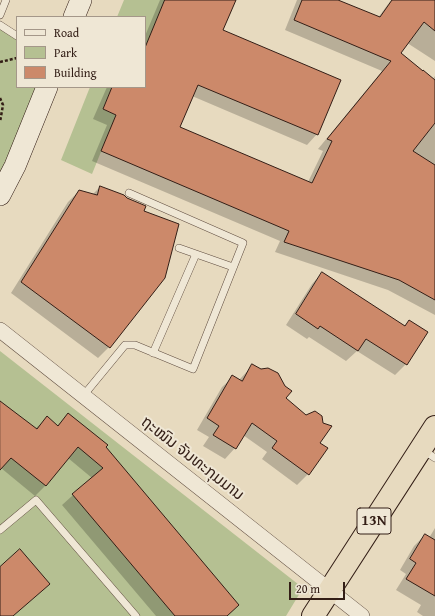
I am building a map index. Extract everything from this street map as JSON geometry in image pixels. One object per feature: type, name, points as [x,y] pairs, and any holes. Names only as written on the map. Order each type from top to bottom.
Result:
[{"type":"highway","name":"13N","points":[[313,616],[329,591],[428,453],[435,427]]},
{"type":"street","points":[[74,16],[81,0]]},
{"type":"street","points":[[0,195],[15,166],[47,88]]},
{"type":"street","name":"ຖະໜົນ ຈັນທະກຸມມານ","points":[[0,330],[362,616]]},
{"type":"lane","points":[[0,15],[6,0]]},
{"type":"lane","points":[[0,25],[16,35]]},
{"type":"lane","points":[[83,396],[125,345],[135,345],[193,369],[243,243],[129,193]]},
{"type":"lane","points":[[179,248],[234,267]]},
{"type":"lane","points":[[153,353],[196,254]]},
{"type":"lane","points":[[0,530],[36,500],[136,616]]},
{"type":"path","points":[[0,62],[16,58]]},
{"type":"path","points":[[0,98],[3,105],[0,122]]},
{"type":"green space","points":[[124,0],[165,0],[146,46],[146,16],[117,16]]},
{"type":"green space","points":[[0,25],[16,35],[16,88],[47,88],[0,195]]},
{"type":"green space","points":[[90,88],[112,88],[103,109],[116,115],[92,174],[61,160]]},
{"type":"green space","points":[[0,351],[303,588],[286,616],[0,616]]},
{"type":"building","points":[[165,0],[236,0],[223,30],[341,80],[318,135],[198,85],[180,127],[312,183],[332,141],[327,139],[391,61],[294,20],[302,0],[338,0],[380,17],[392,0],[435,0],[435,31],[424,22],[401,53],[435,80],[435,123],[413,151],[435,165],[435,300],[399,280],[284,242],[289,231],[101,151],[116,115],[103,109],[112,88],[146,88],[146,46]]},
{"type":"building","points":[[100,186],[124,195],[127,198],[146,206],[144,211],[179,224],[165,278],[110,348],[21,282],[79,190],[97,195]]},
{"type":"building","points":[[322,272],[405,326],[409,320],[428,332],[407,365],[366,339],[358,351],[320,326],[318,329],[296,314]]},
{"type":"building","points":[[252,364],[261,369],[268,368],[278,373],[285,386],[292,391],[286,398],[306,415],[315,411],[322,416],[323,423],[332,426],[320,443],[328,448],[309,475],[272,448],[277,441],[252,423],[236,449],[213,435],[219,426],[207,418],[232,375],[242,381]]},
{"type":"building","points":[[0,401],[37,429],[47,416],[58,426],[68,413],[108,445],[106,447],[239,605],[227,616],[175,616],[72,494],[103,468],[78,447],[46,486],[11,458],[0,470]]},
{"type":"building","points":[[425,534],[435,540],[435,596],[406,579],[416,563],[410,559]]},
{"type":"building","points":[[20,549],[50,584],[13,616],[0,616],[0,567]]}]
